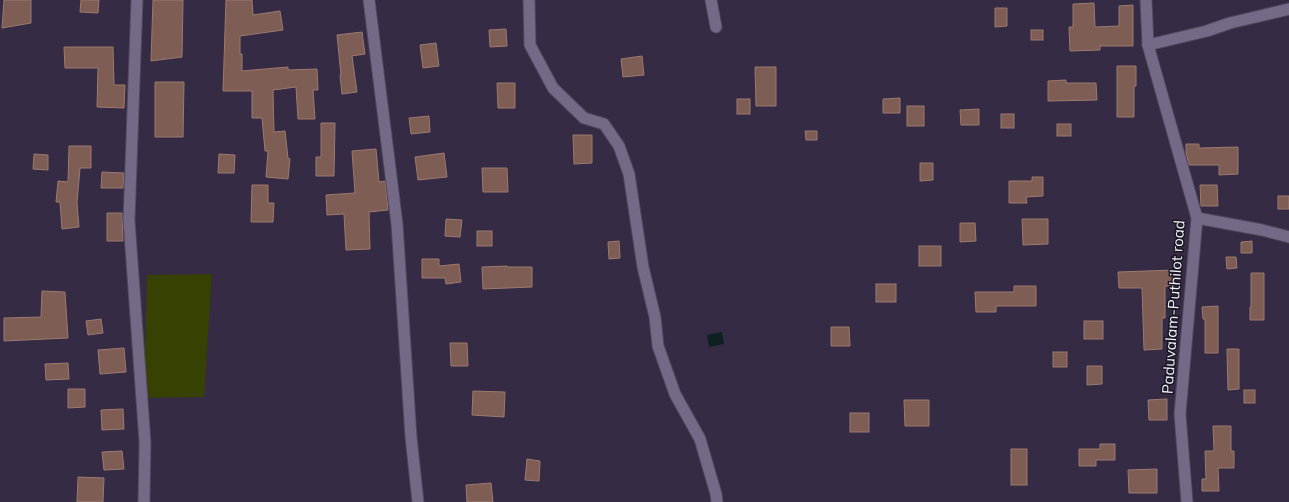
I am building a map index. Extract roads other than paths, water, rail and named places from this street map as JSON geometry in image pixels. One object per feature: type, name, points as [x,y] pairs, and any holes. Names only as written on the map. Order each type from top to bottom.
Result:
[{"type":"street","points":[[137,0],[129,220],[145,442],[144,502]]},
{"type":"street","points":[[369,0],[397,224],[411,437],[418,502]]},
{"type":"street","points":[[529,0],[530,44],[553,88],[584,118],[604,124],[620,146],[628,174],[643,267],[655,318],[658,346],[675,394],[700,439],[717,502]]},
{"type":"street","points":[[711,0],[716,27]]},
{"type":"street","name":"Paduvalam-Puthilot road","points":[[1146,0],[1148,45],[1197,218],[1180,414],[1187,502]]},
{"type":"street","points":[[1148,45],[1289,9]]},
{"type":"street","points":[[1197,218],[1262,230],[1289,237]]}]
